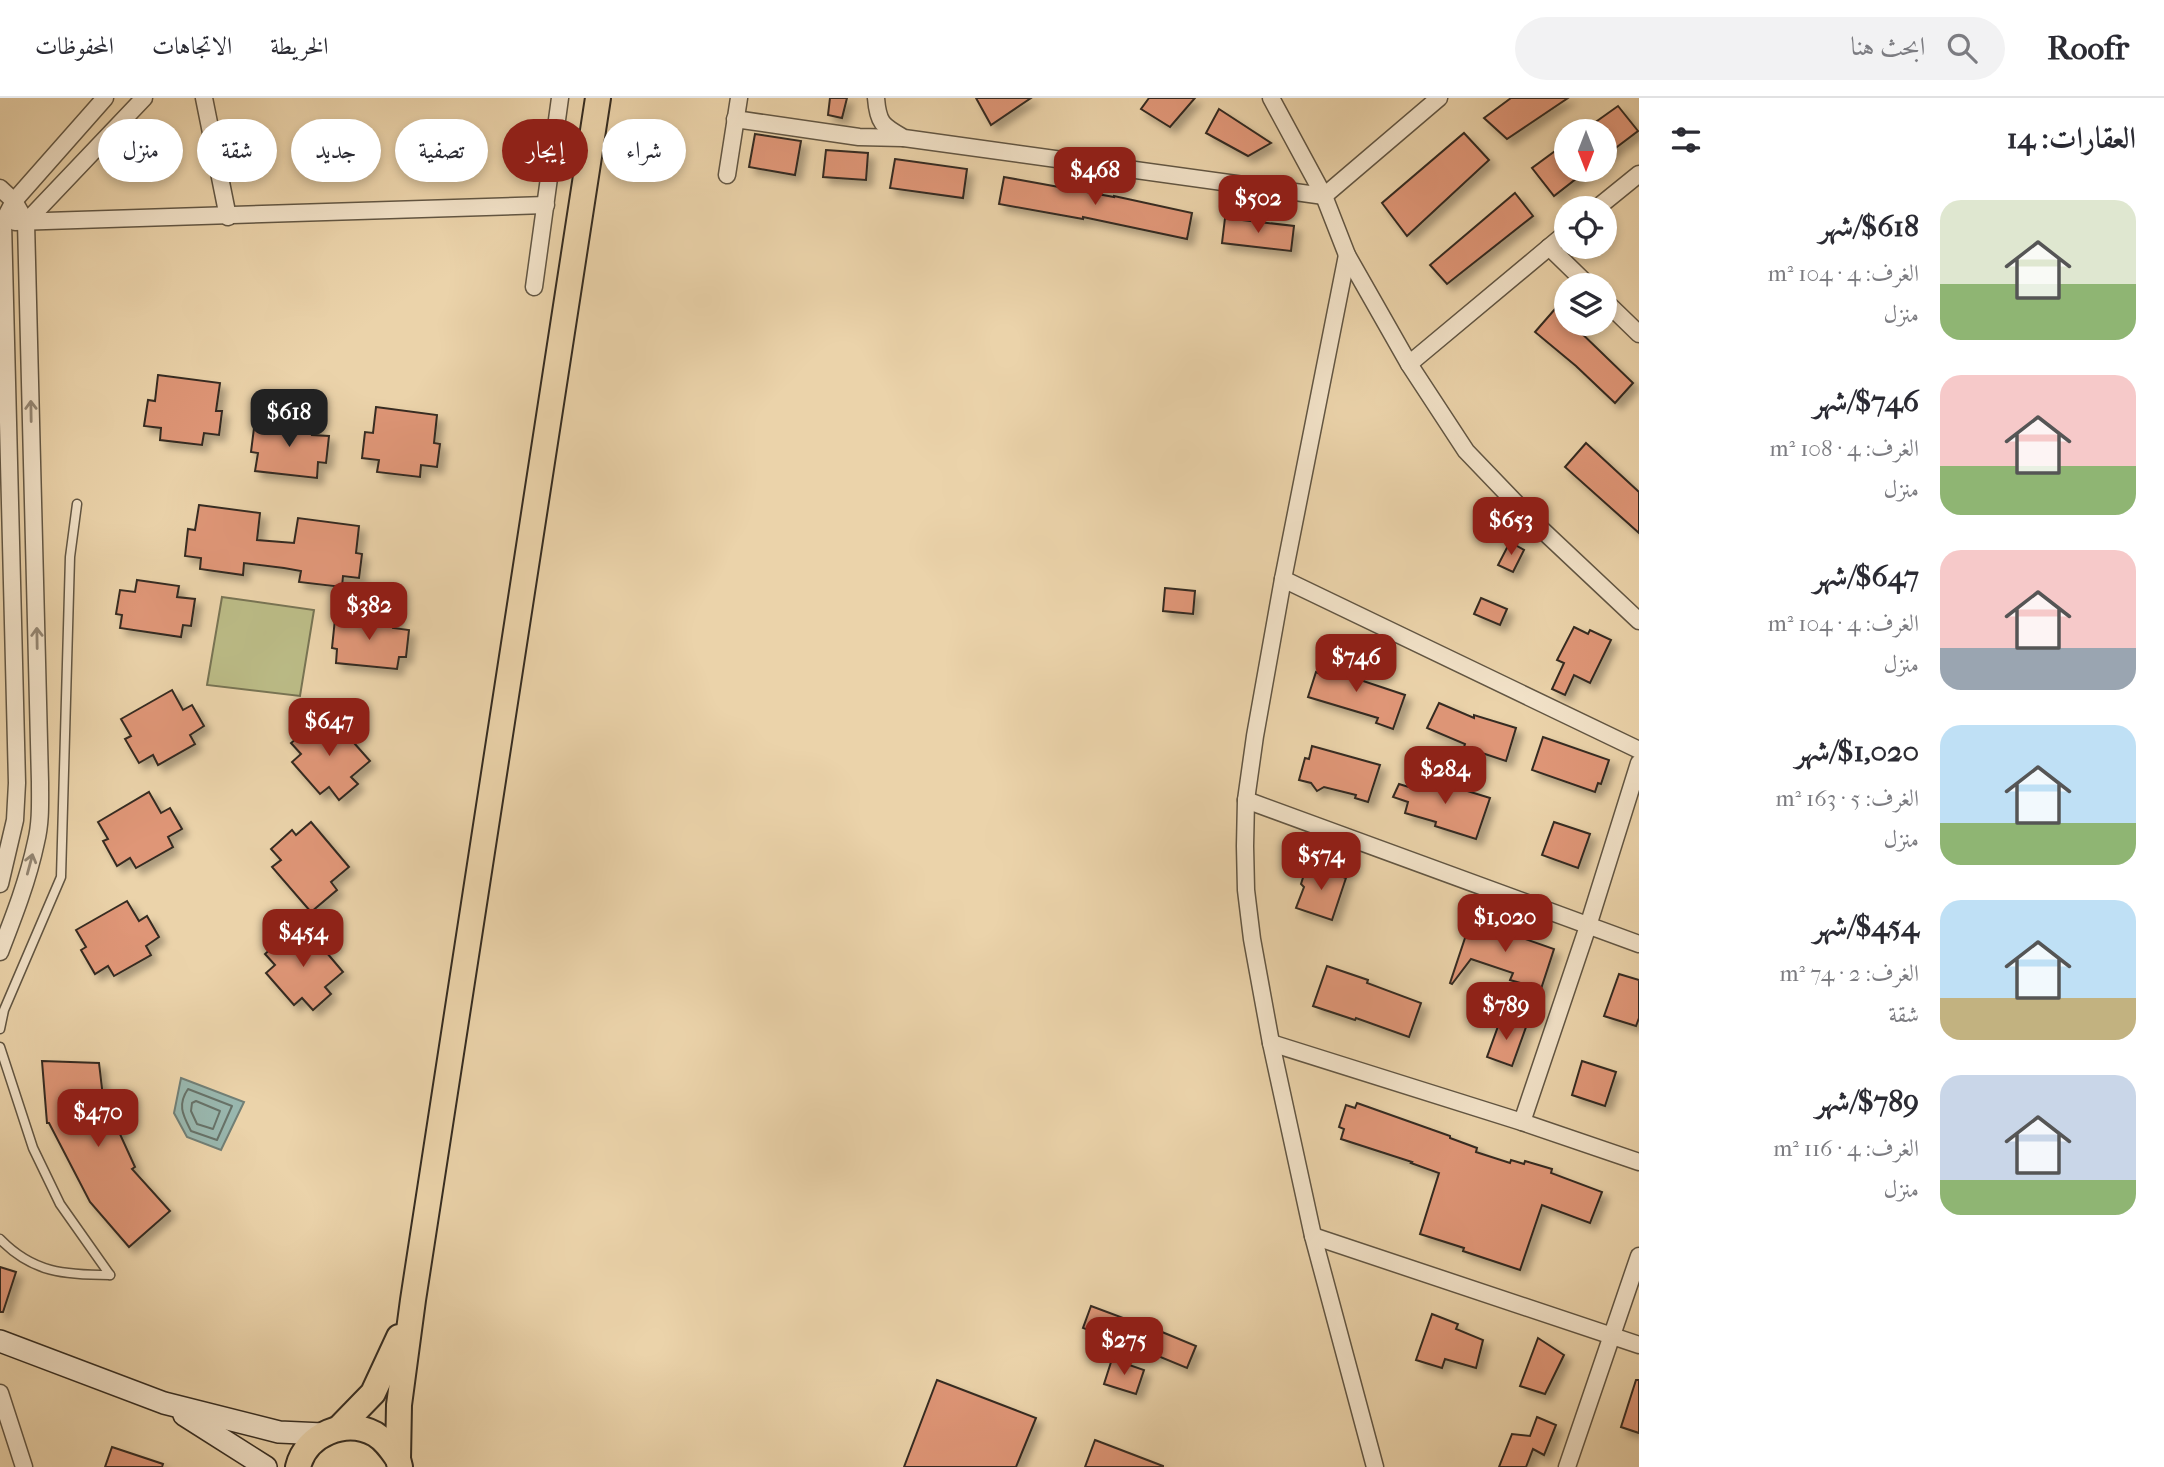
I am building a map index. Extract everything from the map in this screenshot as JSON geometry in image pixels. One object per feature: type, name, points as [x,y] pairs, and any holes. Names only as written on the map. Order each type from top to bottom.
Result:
[{"type":"main road","points":[[399,1465],[400,1405],[413,1300],[598,98]]},
{"type":"main road","points":[[298,1467],[309,1445],[331,1431],[373,1393],[394,1351],[413,1300]]},
{"type":"main road","points":[[0,1341],[164,1404],[279,1432],[357,1428],[374,1434],[388,1444],[399,1465]]},
{"type":"main road","points":[[164,1404],[266,1467]]},
{"type":"street","points":[[0,884],[15,820],[17,783],[1,221],[14,201],[105,98]]},
{"type":"street","points":[[26,222],[144,98]]},
{"type":"street","points":[[204,98],[228,217]]},
{"type":"street","points":[[534,287],[560,98]]},
{"type":"street","points":[[727,175],[738,98]]},
{"type":"street","points":[[876,98],[877,110],[884,127],[904,138]]},
{"type":"street","points":[[1271,98],[1324,196],[1347,255],[1409,364],[1466,451],[1538,526],[1639,621]]},
{"type":"street","points":[[735,119],[859,137],[904,138],[1324,196],[1439,98]]},
{"type":"street","points":[[1612,196],[1639,174]]},
{"type":"street","points":[[0,188],[14,201],[26,222],[40,782],[37,841],[25,884],[0,952]]},
{"type":"street","points":[[1,221],[228,217],[545,205]]},
{"type":"street","points":[[1409,364],[1554,243]]},
{"type":"street","points":[[1549,247],[1576,273]]},
{"type":"street","points":[[1347,255],[1255,736],[1246,800],[1246,890],[1252,940],[1271,1043],[1313,1236],[1376,1467]]},
{"type":"street","points":[[1617,313],[1639,334]]},
{"type":"street","points":[[1283,579],[1639,750]]},
{"type":"street","points":[[1522,1122],[1639,763]]},
{"type":"street","points":[[1246,800],[1639,944]]},
{"type":"street","points":[[1271,1043],[1639,1162]]},
{"type":"street","points":[[1313,1236],[1639,1345]]},
{"type":"street","points":[[1567,1467],[1639,1256]]},
{"type":"street","points":[[0,1392],[24,1467]]},
{"type":"lane","points":[[0,1029],[4,1010],[61,877],[70,557],[77,504]]},
{"type":"lane","points":[[0,1047],[33,1149],[60,1204],[110,1275],[73,1275],[34,1266],[0,1239]]},
{"type":"green space","points":[[222,597],[314,610],[300,696],[207,685]]},
{"type":"water","points":[[181,1078],[244,1102],[221,1150],[187,1137],[174,1113]]},
{"type":"building","points":[[830,98],[847,98],[842,118],[828,115]]},
{"type":"building","points":[[976,98],[1031,98],[991,125]]},
{"type":"building","points":[[1149,98],[1195,98],[1170,127],[1141,109]]},
{"type":"building","points":[[1511,98],[1568,98],[1507,139],[1484,118]]},
{"type":"building","points":[[1618,106],[1638,131],[1617,147],[1617,119],[1600,119]]},
{"type":"building","points":[[1219,109],[1271,143],[1248,156],[1206,133]]},
{"type":"building","points":[[1464,133],[1489,160],[1407,236],[1382,203]]},
{"type":"building","points":[[755,134],[801,141],[795,175],[749,167]]},
{"type":"building","points":[[826,150],[868,153],[866,180],[823,177]]},
{"type":"building","points":[[1554,152],[1554,182],[1572,182],[1554,196],[1532,168]]},
{"type":"building","points":[[895,159],[967,169],[963,198],[890,188]]},
{"type":"building","points":[[1004,177],[1192,213],[1187,239],[1083,217],[999,204]]},
{"type":"building","points":[[1515,193],[1533,216],[1447,284],[1430,265]]},
{"type":"building","points":[[1225,218],[1294,226],[1291,251],[1222,243]]},
{"type":"building","points":[[1554,310],[1554,336],[1584,336],[1633,383],[1615,403],[1535,332]]},
{"type":"building","points":[[158,375],[220,383],[216,411],[222,411],[219,435],[204,433],[202,445],[160,440],[161,428],[144,426],[148,400],[155,401]]},
{"type":"building","points":[[376,407],[437,415],[434,443],[440,444],[437,467],[421,465],[420,477],[377,472],[379,460],[362,458],[365,432],[373,433]]},
{"type":"building","points":[[271,418],[313,423],[312,435],[329,436],[326,463],[318,462],[317,478],[255,471],[258,453],[251,452],[254,428],[269,430]]},
{"type":"building","points":[[1586,443],[1639,492],[1639,533],[1565,467]]},
{"type":"building","points":[[199,505],[260,513],[257,540],[294,543],[298,518],[359,526],[356,553],[362,554],[359,578],[343,576],[342,587],[299,582],[301,571],[284,568],[244,563],[243,575],[200,569],[201,558],[185,556],[188,529],[195,530]]},
{"type":"building","points":[[1510,542],[1524,550],[1513,572],[1498,565]]},
{"type":"building","points":[[137,580],[179,586],[177,597],[195,599],[191,626],[183,625],[181,637],[120,628],[122,615],[116,614],[120,590],[135,592]]},
{"type":"building","points":[[1165,588],[1195,591],[1193,614],[1163,611]]},
{"type":"building","points":[[1481,598],[1507,609],[1500,625],[1474,614]]},
{"type":"building","points":[[351,614],[394,618],[393,628],[409,630],[406,657],[399,657],[397,669],[336,663],[337,649],[332,648],[335,619],[350,620]]},
{"type":"building","points":[[1574,627],[1588,634],[1590,630],[1611,640],[1590,683],[1574,675],[1565,695],[1552,689],[1564,663],[1557,660]]},
{"type":"building","points":[[1321,663],[1336,668],[1338,665],[1360,673],[1363,681],[1405,695],[1393,729],[1376,723],[1378,718],[1308,697]]},
{"type":"building","points":[[172,690],[183,710],[192,705],[204,726],[190,735],[195,744],[158,765],[153,755],[139,763],[125,739],[131,736],[121,719]]},
{"type":"building","points":[[1439,703],[1474,718],[1474,715],[1516,728],[1506,761],[1464,747],[1465,744],[1427,728]]},
{"type":"building","points":[[331,717],[370,761],[351,777],[358,784],[339,800],[329,787],[320,794],[292,762],[301,754],[291,743],[313,725],[317,729]]},
{"type":"building","points":[[1543,737],[1609,760],[1601,784],[1598,783],[1595,792],[1532,770]]},
{"type":"building","points":[[1312,746],[1380,765],[1368,802],[1355,798],[1356,795],[1324,787],[1317,791],[1311,783],[1299,780],[1305,758],[1309,759]]},
{"type":"building","points":[[1415,777],[1490,798],[1476,839],[1435,826],[1436,822],[1405,813],[1408,802],[1393,797],[1399,784],[1412,788]]},
{"type":"building","points":[[149,792],[161,813],[170,808],[182,829],[168,837],[173,847],[136,868],[130,858],[117,866],[103,841],[108,839],[98,822]]},
{"type":"building","points":[[311,822],[349,867],[331,882],[337,890],[311,912],[272,867],[281,860],[271,849],[292,830],[296,835]]},
{"type":"building","points":[[1554,822],[1590,834],[1578,868],[1542,855]]},
{"type":"building","points":[[1307,865],[1346,878],[1332,920],[1296,908],[1304,887],[1301,884]]},
{"type":"building","points":[[127,901],[139,921],[147,916],[159,937],[146,946],[151,955],[114,976],[108,966],[95,974],[81,950],[86,947],[76,930]]},
{"type":"building","points":[[1471,920],[1554,949],[1541,989],[1510,980],[1513,973],[1471,959],[1452,984],[1450,983]]},
{"type":"building","points":[[305,927],[343,972],[325,987],[331,994],[313,1010],[302,998],[294,1005],[266,973],[275,965],[265,954],[286,935],[290,940]]},
{"type":"building","points":[[1327,966],[1421,1003],[1409,1037],[1313,1006]]},
{"type":"building","points":[[1619,974],[1639,980],[1639,1018],[1636,1026],[1604,1016]]},
{"type":"building","points":[[1501,1018],[1526,1027],[1512,1066],[1487,1057]]},
{"type":"building","points":[[42,1061],[99,1063],[103,1097],[135,1167],[132,1169],[170,1211],[129,1247],[90,1202],[47,1123]]},
{"type":"building","points":[[1582,1061],[1616,1072],[1605,1106],[1572,1095]]},
{"type":"building","points":[[1357,1103],[1450,1136],[1477,1148],[1476,1152],[1510,1163],[1511,1160],[1524,1164],[1525,1161],[1552,1169],[1551,1173],[1602,1192],[1590,1223],[1542,1205],[1520,1270],[1420,1234],[1439,1173],[1341,1139],[1344,1129],[1339,1127],[1346,1105],[1355,1108]]},
{"type":"building","points":[[0,1267],[16,1272],[3,1312],[0,1312]]},
{"type":"building","points":[[1091,1306],[1126,1319],[1118,1341],[1083,1328]]},
{"type":"building","points":[[1432,1314],[1458,1324],[1456,1329],[1483,1340],[1476,1368],[1445,1359],[1442,1368],[1416,1360]]},
{"type":"building","points":[[1162,1332],[1196,1346],[1187,1368],[1153,1354]]},
{"type":"building","points":[[1538,1338],[1564,1355],[1545,1394],[1520,1386]]},
{"type":"building","points":[[1112,1359],[1144,1370],[1136,1394],[1104,1384]]},
{"type":"building","points":[[937,1380],[1036,1418],[1016,1467],[904,1467]]},
{"type":"building","points":[[1636,1380],[1639,1380],[1639,1433],[1621,1427]]},
{"type":"building","points":[[1537,1417],[1556,1425],[1544,1455],[1533,1449],[1526,1467],[1499,1467],[1512,1434],[1530,1436]]},
{"type":"building","points":[[1095,1440],[1163,1466],[1163,1467],[1085,1467]]},
{"type":"building","points":[[112,1447],[163,1464],[162,1467],[105,1467]]}]
